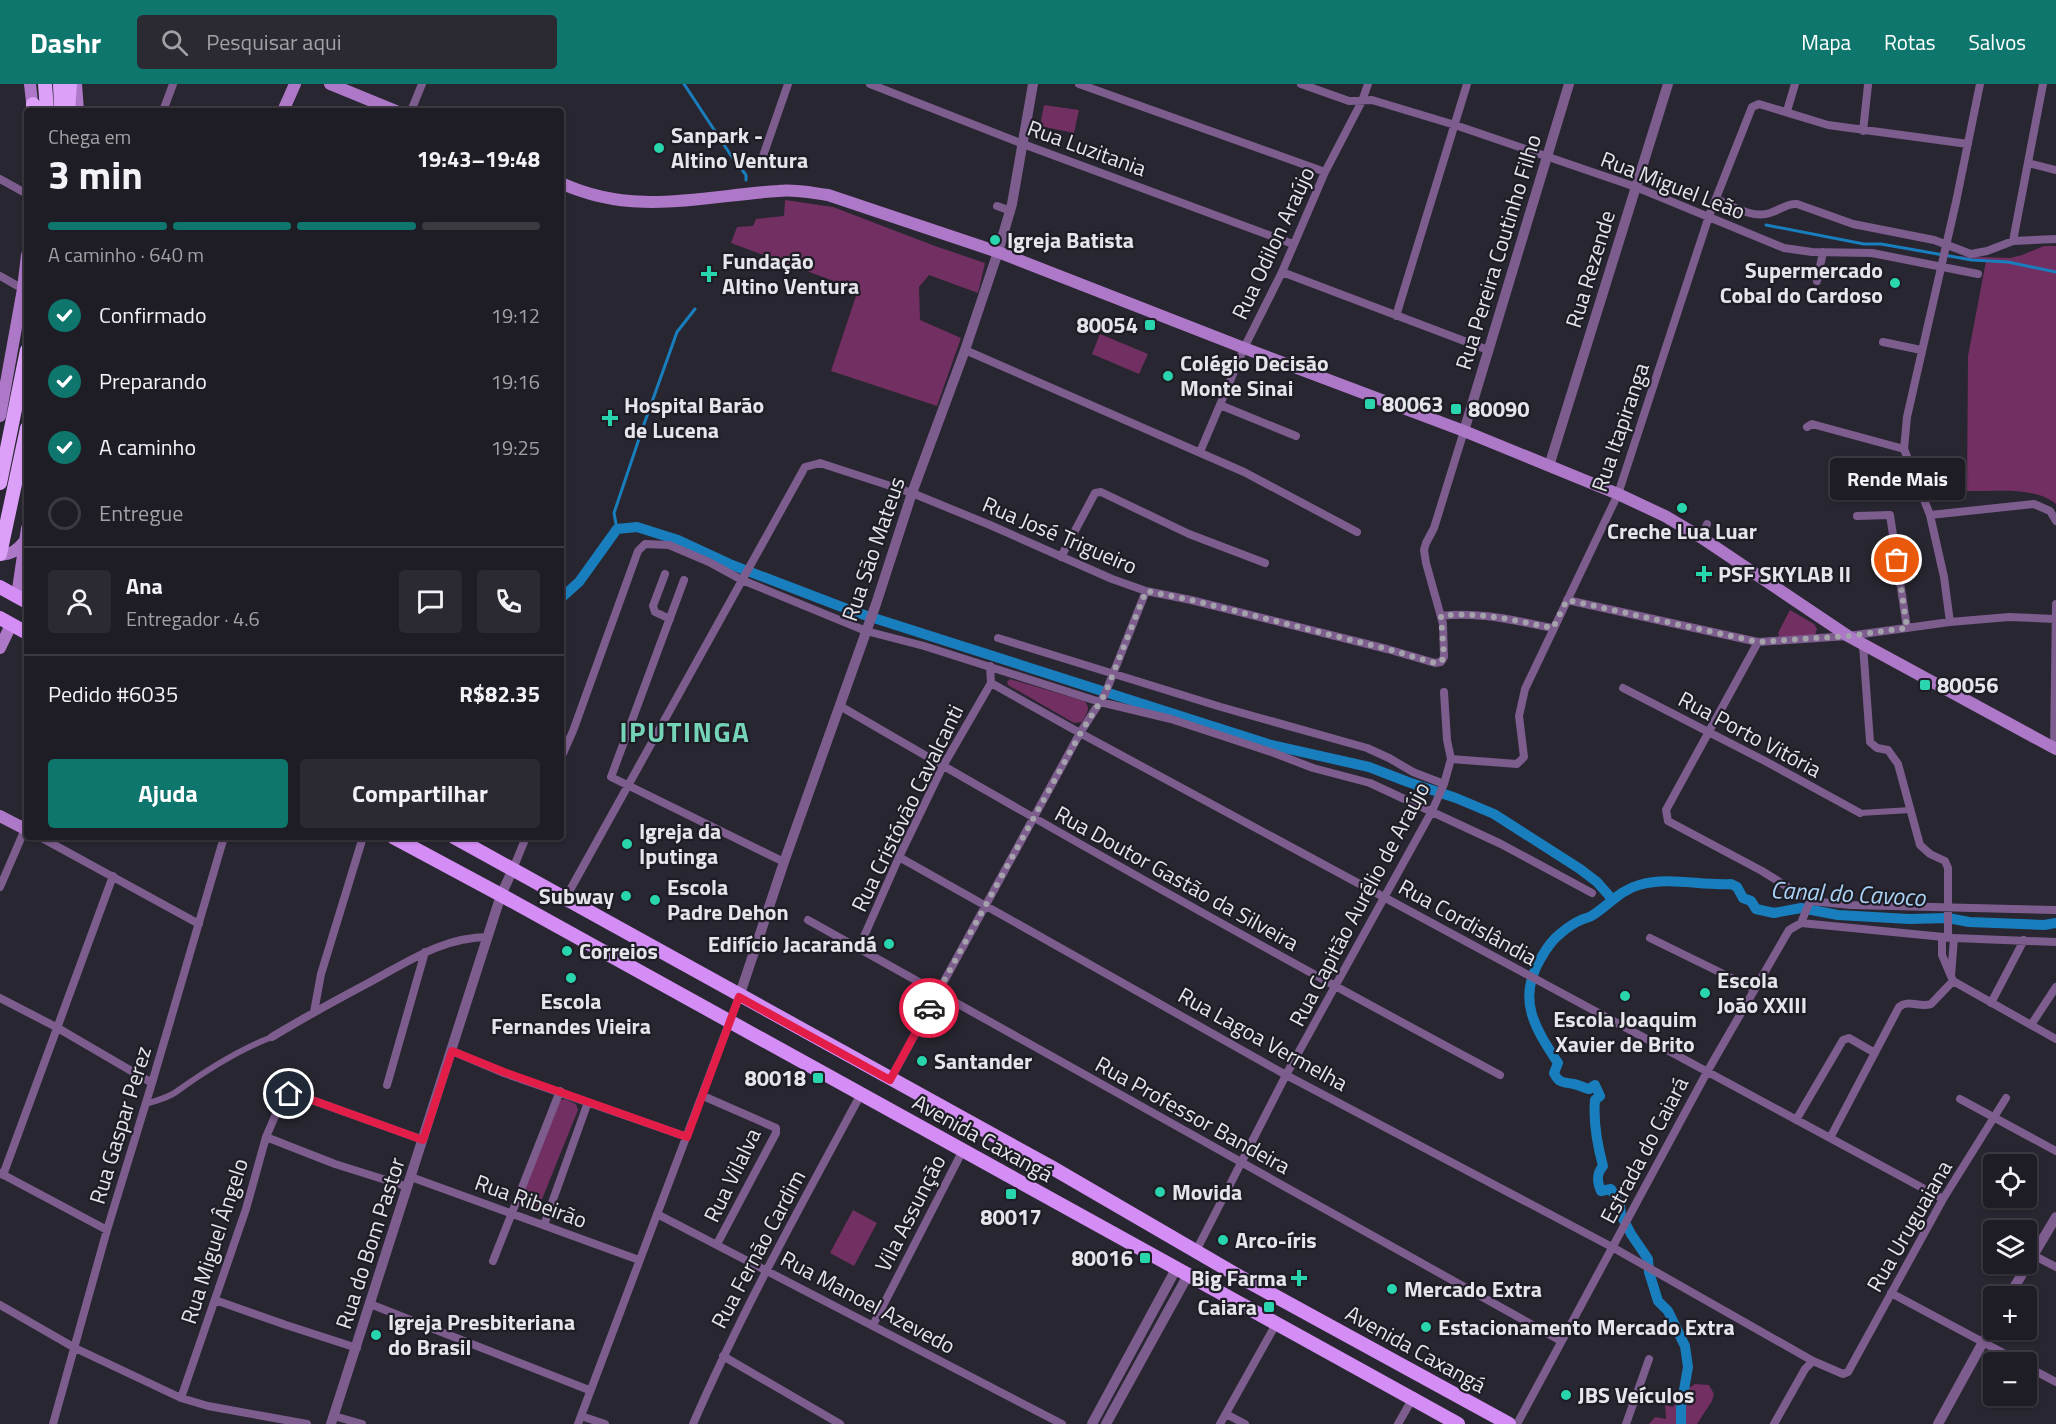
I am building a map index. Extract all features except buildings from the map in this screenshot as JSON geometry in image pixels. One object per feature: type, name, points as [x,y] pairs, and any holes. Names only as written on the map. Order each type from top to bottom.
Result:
[{"type":"highway","points":[[45,84],[47,108]]},
{"type":"highway","points":[[60,84],[61,108]]},
{"type":"highway","points":[[68,108],[70,84]]},
{"type":"highway","points":[[0,483],[24,365]]},
{"type":"highway","points":[[0,554],[24,442]]},
{"type":"main road","points":[[30,84],[34,108]]},
{"type":"main road","points":[[76,84],[78,108]]},
{"type":"main road","points":[[285,108],[295,84]]},
{"type":"main road","points":[[330,84],[389,108]]},
{"type":"main road","points":[[564,184],[597,196],[631,202],[706,199],[780,190],[828,195],[998,252],[1464,431],[1618,494],[1665,516],[1863,645],[2055,748]]},
{"type":"main road","points":[[0,416],[3,375],[24,280]]},
{"type":"main road","points":[[0,554],[10,554],[24,542]]},
{"type":"main road","points":[[0,587],[22,599],[24,542]]},
{"type":"main road","points":[[0,648],[6,621],[24,631]]},
{"type":"main road","points":[[0,816],[24,826]]},
{"type":"main road","name":"Avenida Caxangá","points":[[399,840],[1276,1324],[1413,1397],[1458,1424]]},
{"type":"main road","name":"Avenida Caxangá","points":[[459,840],[739,997],[1051,1167],[1196,1251],[1509,1424]]},
{"type":"street","points":[[164,108],[173,84]]},
{"type":"street","points":[[412,108],[422,84]]},
{"type":"street","points":[[762,159],[788,84]]},
{"type":"street","name":"Rua Luzitania","points":[[870,84],[1023,144],[1293,244]]},
{"type":"street","name":"Rua São Mateus","points":[[579,1420],[730,1022],[784,862],[871,619],[912,493],[965,350],[1011,211],[1033,84]]},
{"type":"street","points":[[1079,84],[1325,172]]},
{"type":"street","name":"Rua Miguel Leão","points":[[1301,84],[1349,101],[1371,100],[1547,156],[1636,187],[1784,248],[1872,253],[1941,263],[1978,274]]},
{"type":"street","name":"Rua Odilon Araújo","points":[[1200,452],[1244,348],[1282,272],[1325,172],[1362,101],[1368,84]]},
{"type":"street","points":[[1396,316],[1467,84]]},
{"type":"street","name":"Rua Pereira Coutinho Filho","points":[[1464,431],[1569,84]]},
{"type":"street","name":"Rua Rezende","points":[[1549,466],[1668,84]]},
{"type":"street","points":[[1795,84],[1787,111],[1828,125],[1968,144]]},
{"type":"street","points":[[1950,622],[1944,578],[1930,515],[1904,449],[1907,417],[1980,84]]},
{"type":"street","points":[[2013,241],[2043,84]]},
{"type":"street","points":[[1863,131],[1868,85]]},
{"type":"street","name":"Rua Itapiranga","points":[[1451,759],[1517,764],[1524,757],[1519,716],[1525,688],[1618,494],[1709,216],[1752,107],[1755,104],[1787,111]]},
{"type":"street","points":[[2028,163],[2056,170]]},
{"type":"street","points":[[0,179],[24,192]]},
{"type":"street","points":[[1716,199],[1759,215],[1769,214],[1789,204],[1797,204],[1853,224],[1946,245],[1971,254],[1988,251],[2013,241],[2056,240]]},
{"type":"street","points":[[997,206],[1011,211]]},
{"type":"street","points":[[1817,281],[1823,252]]},
{"type":"street","points":[[1282,272],[1488,350]]},
{"type":"street","points":[[0,276],[23,289]]},
{"type":"street","points":[[1883,342],[1922,350]]},
{"type":"street","points":[[965,350],[1244,472],[1357,532]]},
{"type":"street","points":[[1220,405],[1296,436]]},
{"type":"street","points":[[1807,427],[1812,424],[1904,449]]},
{"type":"street","points":[[1464,431],[1434,528],[1424,550],[1441,616],[1460,613],[1485,615],[1553,628]]},
{"type":"street","name":"Rua José Trigueiro","points":[[743,578],[753,561],[758,546],[805,467],[813,463],[820,463],[912,493],[1112,579],[1146,591],[1191,600],[1435,663],[1441,662],[1444,657],[1441,616]]},
{"type":"street","points":[[1061,556],[1095,493],[1101,492],[1189,534],[1265,562]]},
{"type":"street","points":[[1930,515],[2034,504],[2050,511],[2056,522]]},
{"type":"street","points":[[1857,516],[1890,515],[1907,628]]},
{"type":"street","points":[[1702,538],[1707,524]]},
{"type":"street","points":[[564,750],[641,547],[651,543],[669,545],[866,631],[1102,698],[1274,753],[1313,768],[1370,783],[1433,809],[1592,893]]},
{"type":"street","points":[[665,574],[653,606],[655,612],[670,619]]},
{"type":"street","points":[[565,899],[743,578]]},
{"type":"street","points":[[684,580],[610,777],[784,862]]},
{"type":"street","points":[[890,1080],[1033,818],[1102,698],[1146,591]]},
{"type":"street","points":[[1567,600],[1758,642],[1848,636],[1950,622],[2009,617],[2055,619]]},
{"type":"street","points":[[2055,748],[2056,604]]},
{"type":"street","points":[[998,638],[1112,677],[1367,748],[1443,786]]},
{"type":"street","points":[[1758,642],[1666,810],[1668,821],[1762,871],[1810,902],[2056,910]]},
{"type":"street","points":[[1863,645],[1870,742],[1873,746],[1888,750],[1898,764],[1920,845],[1930,854],[1945,861],[1948,868],[1948,937],[1942,955],[1952,979],[2056,1039]]},
{"type":"street","points":[[990,666],[991,683]]},
{"type":"street","name":"Rua Cordislândia","points":[[991,683],[1080,734],[1943,1198]]},
{"type":"street","name":"Rua Cristóvão Cavalcanti","points":[[858,950],[943,766],[991,683]]},
{"type":"street","name":"Rua Porto Vitória","points":[[1623,688],[1860,813]]},
{"type":"street","name":"Rua Capitão Aurélio de Araújo","points":[[1196,1251],[1287,1074],[1433,809],[1451,759],[1447,740],[1444,692]]},
{"type":"street","name":"Rua Doutor Gastão da Silveira","points":[[840,706],[1033,818],[1334,987],[1500,1074]]},
{"type":"street","points":[[1860,813],[1911,810]]},
{"type":"street","points":[[0,887],[24,832]]},
{"type":"street","points":[[46,840],[199,924]]},
{"type":"street","name":"Rua Gaspar Perez","points":[[53,1424],[107,1230],[223,840]]},
{"type":"street","points":[[314,1012],[321,974],[362,840]]},
{"type":"street","points":[[513,870],[525,840]]},
{"type":"street","name":"Rua Lagoa Vermelha","points":[[899,857],[1287,1074],[1612,1247],[1813,1361]]},
{"type":"street","name":"Rua do Bom Pastor","points":[[332,1420],[501,895],[513,870]]},
{"type":"street","points":[[107,1230],[2,1174],[113,876]]},
{"type":"street","name":"Estrada do Caiará","points":[[1517,1424],[1707,1072],[1789,930],[1801,922],[1810,902]]},
{"type":"street","name":"Rua Professor Bandeira","points":[[808,920],[1561,1341]]},
{"type":"street","points":[[1801,922],[1948,937],[2056,942]]},
{"type":"street","points":[[145,1104],[176,1092],[188,1082],[245,1049],[272,1038],[314,1012],[425,952],[457,940],[488,937]]},
{"type":"street","points":[[1650,938],[1754,989]]},
{"type":"street","points":[[1991,1003],[2024,940]]},
{"type":"street","points":[[387,1085],[425,952]]},
{"type":"street","points":[[1830,1138],[1899,1007],[1906,1003],[1931,1005],[1952,979]]},
{"type":"street","points":[[2031,1025],[2056,987]]},
{"type":"street","points":[[0,998],[56,1027],[152,1083]]},
{"type":"street","points":[[1796,1120],[1843,1040],[1849,1038],[1875,1053]]},
{"type":"street","points":[[452,1051],[504,1072],[687,1137]]},
{"type":"street","points":[[493,1262],[560,1091]]},
{"type":"street","name":"Rua Miguel Ângelo","points":[[181,1398],[246,1209],[266,1137],[285,1096],[295,1094],[423,1140]]},
{"type":"street","name":"Rua Fernão Cardim","points":[[693,1424],[723,1356],[767,1269],[861,1094]]},
{"type":"street","name":"Rua Vilalva","points":[[703,1096],[776,1128],[717,1244]]},
{"type":"street","name":"Rua Uruguaiana","points":[[1813,1361],[1846,1374],[1943,1198],[2006,1098]]},
{"type":"street","points":[[1960,1099],[2056,1150]]},
{"type":"street","points":[[544,1225],[588,1102]]},
{"type":"street","name":"Rua Ribeirão","points":[[266,1137],[335,1164],[409,1182],[514,1213],[639,1260]]},
{"type":"street","name":"Vila Assunção","points":[[873,1325],[963,1150]]},
{"type":"street","name":"Rua Manoel Azevedo","points":[[657,1214],[767,1269],[1062,1424]]},
{"type":"street","points":[[2037,1248],[2056,1217]]},
{"type":"street","points":[[2037,1257],[2056,1268]]},
{"type":"street","points":[[1092,1424],[1182,1272]]},
{"type":"street","points":[[1106,1424],[1182,1272]]},
{"type":"street","points":[[1891,1293],[2002,1352]]},
{"type":"street","points":[[215,1300],[286,1326],[357,1348]]},
{"type":"street","points":[[370,1304],[589,1390]]},
{"type":"street","points":[[0,1305],[75,1348],[181,1398],[208,1407],[307,1424]]},
{"type":"street","points":[[1220,1424],[1276,1324]]},
{"type":"street","points":[[1940,1422],[1983,1342]]},
{"type":"street","points":[[723,1356],[840,1424]]},
{"type":"street","points":[[1626,1424],[1649,1359]]},
{"type":"street","points":[[1774,1424],[1805,1369],[1813,1361]]},
{"type":"street","points":[[2037,1372],[2056,1382]]},
{"type":"street","points":[[1398,1424],[1413,1397]]},
{"type":"street","points":[[1226,1414],[1245,1424]]},
{"type":"street","points":[[332,1420],[362,1424]]},
{"type":"street","points":[[579,1420],[605,1424]]},
{"type":"shaded area","points":[[1044,105],[1079,110],[1074,133],[1040,126]]},
{"type":"shaded area","points":[[785,200],[833,207],[985,263],[978,293],[929,275],[919,287],[920,320],[961,338],[937,406],[831,371],[858,290],[731,243],[737,227],[753,226],[756,219],[784,216]]},
{"type":"shaded area","points":[[2044,246],[2056,246],[2056,504],[2047,498],[2026,492],[1967,491],[1968,356],[1986,261],[1953,256],[2010,258]]},
{"type":"shaded area","points":[[1100,334],[1148,354],[1139,374],[1092,354]]},
{"type":"shaded area","points":[[1790,610],[1814,624],[1817,629],[1815,635],[1779,637],[1778,633]]},
{"type":"shaded area","points":[[1010,679],[1084,701],[1088,709],[1082,722],[1074,723],[1008,685],[1007,682]]},
{"type":"shaded area","points":[[565,1099],[576,1104],[578,1110],[538,1209],[531,1212],[519,1205],[560,1100]]},
{"type":"shaded area","points":[[853,1210],[877,1223],[854,1266],[830,1253]]},
{"type":"shaded area","points":[[1695,1384],[1709,1385],[1714,1394],[1697,1424],[1649,1424],[1655,1417],[1666,1419],[1665,1405],[1673,1407],[1679,1395]]},
{"type":"waterway","points":[[684,84],[746,175],[746,180]]},
{"type":"waterway","points":[[1766,225],[1864,244],[1881,244],[1972,260],[2008,262],[2056,272]]},
{"type":"waterway","points":[[617,529],[614,513],[643,427],[677,332],[695,309]]},
{"type":"waterway","points":[[564,595],[579,582],[617,529],[637,527],[678,540],[732,565],[855,612],[1271,745],[1369,767],[1456,798],[1494,814],[1580,869],[1597,882],[1612,899]]},
{"type":"waterway","name":"Canal do Cavoco","points":[[1681,1424],[1681,1407],[1688,1367],[1685,1346],[1668,1311],[1658,1301],[1649,1272],[1648,1259],[1621,1215],[1620,1205],[1611,1189],[1601,1191],[1598,1175],[1603,1166],[1595,1117],[1595,1100],[1600,1096],[1595,1085],[1589,1089],[1558,1079],[1554,1073],[1558,1063],[1542,1038],[1532,1013],[1529,1000],[1530,987],[1534,973],[1550,944],[1568,927],[1592,916],[1626,890],[1650,882],[1662,881],[1731,884],[1737,887],[1743,898],[1751,901],[1756,909],[1774,913],[1801,908],[1838,915],[1909,919],[1948,918],[1969,922],[2044,925],[2056,923]]},
{"type":"way so far","points":[[929,1008],[1080,734],[1105,694],[1146,591],[1191,600],[1435,663],[1441,662],[1444,657],[1441,616],[1460,613],[1485,615],[1553,628],[1567,600],[1758,642],[1848,636],[1907,628],[1897,560]]},
{"type":"place","name":"Sanpark - Altino Ventura","points":[[659,148]]},
{"type":"place","name":"Igreja Batista","points":[[995,240]]},
{"type":"place","name":"Fundação Altino Ventura","points":[[709,274]]},
{"type":"place","name":"Supermercado Cobal do Cardoso","points":[[1895,283]]},
{"type":"place","name":"80054","points":[[1150,325]]},
{"type":"place","name":"Colégio Decisão Monte Sinai","points":[[1168,376]]},
{"type":"place","name":"80063","points":[[1370,404]]},
{"type":"place","name":"80090","points":[[1456,409]]},
{"type":"place","name":"Hospital Barão de Lucena","points":[[610,418]]},
{"type":"place","name":"Creche Lua Luar","points":[[1682,508]]},
{"type":"place","name":"Rende Mais","points":[[1897,560]]},
{"type":"place","name":"PSF SKYLAB II","points":[[1704,574]]},
{"type":"place","name":"80056","points":[[1925,685]]},
{"type":"place","name":"Igreja da Iputinga","points":[[627,844]]},
{"type":"place","name":"Subway","points":[[626,896]]},
{"type":"place","name":"Escola Padre Dehon","points":[[655,900]]},
{"type":"place","name":"Edifício Jacarandá","points":[[889,944]]},
{"type":"place","name":"Correios","points":[[567,951]]},
{"type":"place","name":"Escola Fernandes Vieira","points":[[571,978]]},
{"type":"place","name":"Escola João XXIII","points":[[1705,993]]},
{"type":"place","name":"Escola Joaquim Xavier de Brito","points":[[1625,996]]},
{"type":"place","name":"Santander","points":[[922,1061]]},
{"type":"place","name":"80018","points":[[818,1078]]},
{"type":"place","name":"Movida","points":[[1160,1192]]},
{"type":"place","name":"80017","points":[[1011,1194]]},
{"type":"place","name":"Arco-íris","points":[[1223,1240]]},
{"type":"place","name":"80016","points":[[1145,1258]]},
{"type":"place","name":"Big Farma","points":[[1299,1278]]},
{"type":"place","name":"Mercado Extra","points":[[1392,1289]]},
{"type":"place","name":"Caiara","points":[[1269,1307]]},
{"type":"place","name":"Estacionamento Mercado Extra","points":[[1426,1327]]},
{"type":"place","name":"Igreja Presbiteriana do Brasil","points":[[376,1335]]},
{"type":"place","name":"JBS Veículos","points":[[1566,1395]]},
{"type":"district","name":"IPUTINGA","points":[[685,731]]},
{"type":"route","points":[[289,1094],[301,1096],[423,1140],[452,1051],[504,1072],[687,1137],[739,997],[890,1080],[929,1008]]}]
